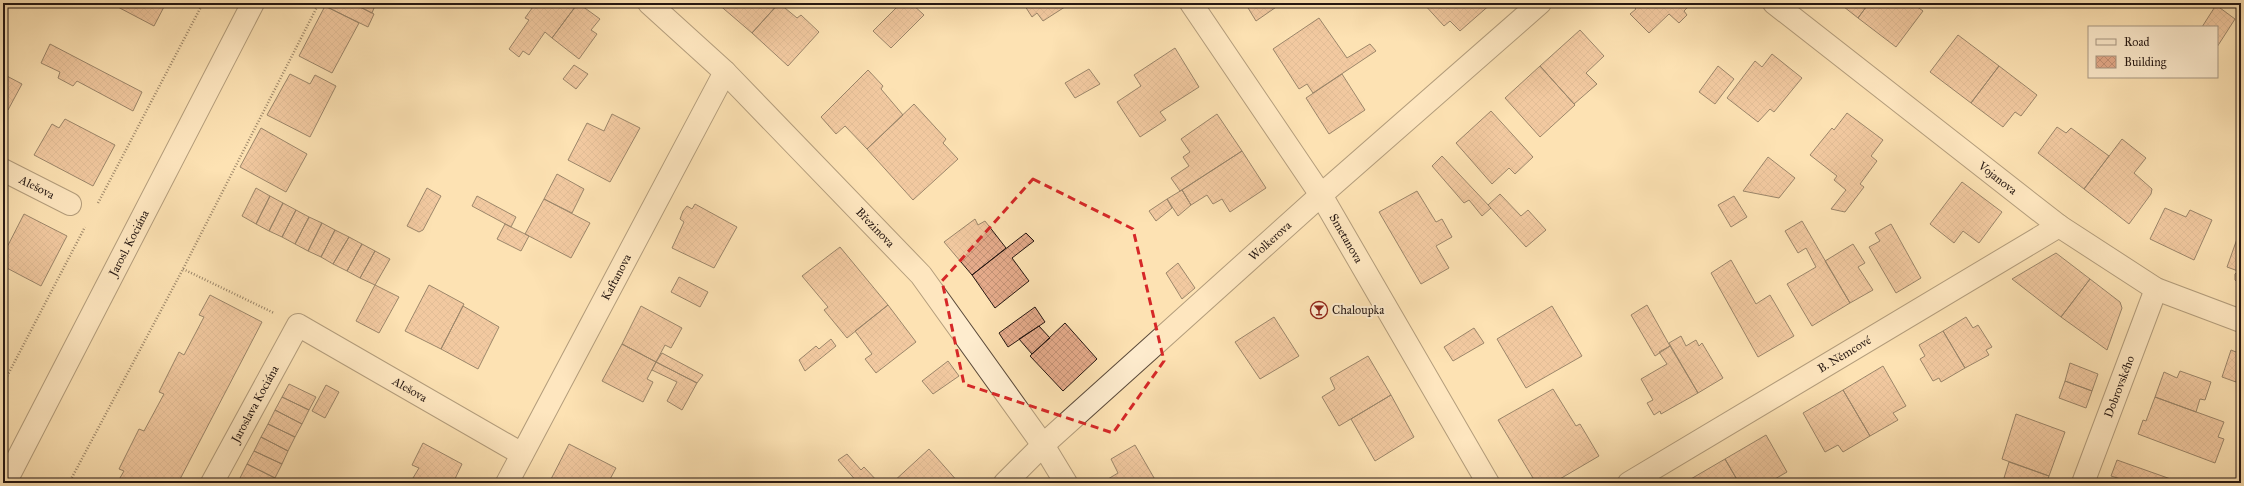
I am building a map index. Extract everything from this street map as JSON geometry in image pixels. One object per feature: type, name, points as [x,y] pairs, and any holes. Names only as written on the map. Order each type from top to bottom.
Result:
[{"type":"street","name":"Jarosl. Kociána","points":[[5,483],[253,3]]},
{"type":"street","name":"Březinova","points":[[649,3],[725,72],[921,276],[1043,445],[1066,483]]},
{"type":"street","name":"Smetanova","points":[[1191,3],[1321,195],[1488,483]]},
{"type":"street","name":"Wolkerova","points":[[1005,483],[1043,445],[1321,195],[1540,3]]},
{"type":"street","name":"Vojanova","points":[[1774,3],[2059,226],[2156,289],[2241,321]]},
{"type":"street","name":"Kaftanova","points":[[507,483],[725,72]]},
{"type":"street","name":"Alešova","points":[[3,170],[70,204]]},
{"type":"street","name":"B. Němcové","points":[[1629,483],[2059,226]]},
{"type":"street","name":"Dobrovského","points":[[2083,483],[2156,289]]},
{"type":"street","name":"Alešova","points":[[298,325],[522,454]]},
{"type":"street","name":"Jaroslava Kociána","points":[[212,483],[298,325]]},
{"type":"path","points":[[95,209],[202,3]]},
{"type":"path","points":[[69,483],[183,269],[319,3]]},
{"type":"path","points":[[3,384],[87,223]]},
{"type":"path","points":[[183,269],[298,325]]},
{"type":"highlighted area","points":[[1033,179],[1133,229],[1164,361],[1113,433],[964,384],[942,281]]},
{"type":"building","points":[[115,3],[166,3],[154,26],[114,5]]},
{"type":"building","points":[[327,3],[352,3],[374,14],[368,27],[325,6]]},
{"type":"building","points":[[352,3],[376,3],[372,13]]},
{"type":"building","points":[[533,3],[578,3],[552,38],[545,32],[529,55],[523,51],[519,57],[509,49],[529,20],[525,18],[535,4]]},
{"type":"building","points":[[578,3],[600,19],[591,30],[597,34],[579,59],[552,38]]},
{"type":"building","points":[[717,3],[779,3],[752,33]]},
{"type":"building","points":[[779,3],[797,18],[801,15],[819,32],[788,66],[752,33]]},
{"type":"building","points":[[901,3],[911,3],[924,15],[891,48],[873,31]]},
{"type":"building","points":[[1023,3],[1071,3],[1043,21],[1037,13],[1032,17]]},
{"type":"building","points":[[1245,3],[1282,3],[1256,21]]},
{"type":"building","points":[[1423,3],[1492,3],[1460,31],[1450,21],[1444,26]]},
{"type":"building","points":[[1630,3],[1692,3],[1684,11],[1687,15],[1679,23],[1669,14],[1649,33],[1630,14],[1636,9]]},
{"type":"building","points":[[1839,3],[1869,3],[1858,18]]},
{"type":"building","points":[[1869,3],[1912,3],[1923,11],[1896,47],[1858,18]]},
{"type":"building","points":[[2216,5],[2235,19],[2218,45],[2218,26],[2203,26]]},
{"type":"building","points":[[325,6],[359,23],[332,73],[299,56]]},
{"type":"building","points":[[1319,18],[1347,58],[1370,44],[1376,51],[1313,93],[1307,84],[1299,89],[1273,49]]},
{"type":"building","points":[[1580,30],[1604,56],[1586,73],[1597,84],[1574,104],[1540,66]]},
{"type":"building","points":[[1958,35],[1999,66],[1971,103],[1930,72]]},
{"type":"building","points":[[50,44],[142,92],[133,111],[77,81],[73,86],[58,78],[60,72],[41,63]]},
{"type":"building","points":[[1175,48],[1199,87],[1160,112],[1166,120],[1140,137],[1117,102],[1141,86],[1134,75]]},
{"type":"building","points":[[1772,54],[1802,78],[1774,112],[1770,109],[1758,122],[1727,98],[1755,61],[1762,67]]},
{"type":"building","points":[[574,65],[588,74],[576,89],[563,79]]},
{"type":"building","points":[[1540,66],[1575,105],[1540,137],[1505,98]]},
{"type":"building","points":[[1718,66],[1734,79],[1715,104],[1699,92]]},
{"type":"building","points":[[1999,66],[2037,95],[2021,116],[2015,112],[2003,127],[1971,103]]},
{"type":"building","points":[[1089,69],[1100,84],[1075,98],[1065,83]]},
{"type":"building","points":[[868,70],[883,86],[881,89],[903,115],[867,149],[845,126],[836,134],[821,117]]},
{"type":"building","points":[[3,74],[22,84],[8,110],[3,107]]},
{"type":"building","points":[[290,74],[310,84],[315,75],[336,86],[310,137],[267,115]]},
{"type":"building","points":[[1342,74],[1365,110],[1329,134],[1306,98]]},
{"type":"building","points":[[914,104],[946,139],[943,143],[958,159],[913,200],[867,149]]},
{"type":"building","points":[[1491,111],[1533,157],[1515,174],[1509,168],[1492,184],[1456,143]]},
{"type":"building","points":[[1847,113],[1883,140],[1871,156],[1877,161],[1860,184],[1864,187],[1845,212],[1831,209],[1846,190],[1834,180],[1837,176],[1810,155],[1832,128],[1834,130]]},
{"type":"building","points":[[612,114],[640,128],[610,182],[568,160],[587,123],[604,131]]},
{"type":"building","points":[[1217,114],[1242,151],[1180,191],[1171,178],[1189,166],[1183,157],[1190,152],[1181,139]]},
{"type":"building","points":[[65,119],[115,145],[93,186],[34,155],[52,124],[59,128]]},
{"type":"building","points":[[2057,127],[2066,133],[2071,128],[2109,156],[2084,189],[2038,153]]},
{"type":"building","points":[[261,128],[307,154],[286,192],[240,167]]},
{"type":"building","points":[[2122,139],[2146,158],[2134,173],[2152,189],[2151,194],[2129,224],[2084,189]]},
{"type":"building","points":[[1242,151],[1266,188],[1230,212],[1222,199],[1213,204],[1207,195],[1191,205],[1182,190]]},
{"type":"building","points":[[1442,156],[1491,208],[1482,216],[1469,200],[1464,203],[1432,166]]},
{"type":"building","points":[[1768,157],[1795,178],[1779,198],[1743,191]]},
{"type":"building","points":[[557,174],[584,189],[572,213],[544,199]]},
{"type":"building","points":[[1962,182],[2002,212],[1979,243],[1963,231],[1954,243],[1930,224]]},
{"type":"building","points":[[256,188],[270,196],[256,224],[242,216]]},
{"type":"building","points":[[427,188],[441,196],[423,230],[419,232],[407,226]]},
{"type":"building","points":[[1182,190],[1191,205],[1178,216],[1167,199]]},
{"type":"building","points":[[1417,191],[1436,222],[1442,219],[1452,237],[1436,246],[1449,268],[1421,284],[1379,212]]},
{"type":"building","points":[[1500,194],[1521,216],[1528,210],[1546,230],[1526,247],[1488,205]]},
{"type":"building","points":[[270,196],[283,203],[269,231],[256,224]]},
{"type":"building","points":[[477,196],[516,217],[511,227],[472,206]]},
{"type":"building","points":[[1734,196],[1747,217],[1731,227],[1718,205]]},
{"type":"building","points":[[544,199],[590,223],[571,258],[525,234]]},
{"type":"building","points":[[1167,199],[1172,208],[1156,221],[1149,211]]},
{"type":"building","points":[[283,203],[296,210],[282,237],[269,231]]},
{"type":"building","points":[[695,204],[737,227],[714,268],[672,248],[684,222],[680,219],[683,211],[687,206],[692,209]]},
{"type":"building","points":[[2165,208],[2186,217],[2190,210],[2212,220],[2194,260],[2150,239]]},
{"type":"building","points":[[296,210],[309,217],[295,244],[282,237]]},
{"type":"building","points":[[24,214],[67,236],[41,286],[3,266],[3,255]]},
{"type":"building","points":[[309,217],[322,223],[308,251],[295,244]]},
{"type":"building","points":[[975,219],[978,225],[985,221],[1006,248],[972,275],[944,242]]},
{"type":"building","points":[[1802,221],[1850,303],[1812,326],[1787,284],[1816,267],[1806,248],[1798,253],[1785,231]]},
{"type":"building","points":[[322,223],[335,230],[321,257],[308,251]]},
{"type":"building","points":[[505,224],[529,236],[521,251],[497,239]]},
{"type":"building","points":[[1891,224],[1921,278],[1896,293],[1869,247],[1880,241],[1875,233]]},
{"type":"building","points":[[335,230],[349,237],[333,264],[321,257]]},
{"type":"building","points":[[1026,233],[1034,241],[1012,258],[1029,281],[995,308],[972,275]]},
{"type":"building","points":[[349,237],[362,244],[347,271],[333,264]]},
{"type":"building","points":[[2237,239],[2241,240],[2241,283],[2239,284],[2235,280],[2235,274],[2238,271],[2227,267]]},
{"type":"building","points":[[362,244],[375,251],[360,278],[347,271]]},
{"type":"building","points":[[1853,244],[1865,263],[1858,267],[1873,290],[1850,303],[1825,261]]},
{"type":"building","points":[[840,247],[888,305],[847,338],[824,310],[828,307],[802,276]]},
{"type":"building","points":[[375,251],[390,259],[375,285],[360,278]]},
{"type":"building","points":[[2056,253],[2090,279],[2061,317],[2012,279]]},
{"type":"building","points":[[1731,260],[1756,304],[1770,295],[1794,336],[1758,357],[1711,273]]},
{"type":"building","points":[[1178,263],[1195,288],[1182,299],[1166,273]]},
{"type":"building","points":[[679,277],[708,292],[700,307],[671,292]]},
{"type":"building","points":[[2090,279],[2120,302],[2122,308],[2107,350],[2061,317]]},
{"type":"building","points":[[375,285],[399,297],[379,333],[356,321]]},
{"type":"building","points":[[429,285],[464,304],[441,349],[405,331]]},
{"type":"building","points":[[210,295],[262,322],[178,483],[117,483],[124,471],[119,469],[139,429],[144,431],[164,394],[159,392],[179,352],[184,355],[204,317],[199,315]]},
{"type":"building","points":[[888,305],[916,342],[876,373],[865,359],[872,354],[855,331]]},
{"type":"building","points":[[1647,305],[1670,346],[1655,356],[1631,315]]},
{"type":"building","points":[[463,306],[499,327],[478,369],[441,349]]},
{"type":"building","points":[[641,306],[682,328],[671,348],[665,345],[656,362],[622,344]]},
{"type":"building","points":[[1552,306],[1582,356],[1526,388],[1497,339]]},
{"type":"building","points":[[1035,307],[1045,322],[1008,347],[999,333]]},
{"type":"building","points":[[1274,317],[1299,356],[1260,379],[1235,342]]},
{"type":"building","points":[[1966,317],[1973,328],[1978,325],[1992,347],[1986,350],[1989,355],[1965,368],[1943,331]]},
{"type":"building","points":[[1065,323],[1097,359],[1063,391],[1030,356]]},
{"type":"building","points":[[1039,326],[1050,338],[1032,354],[1019,339]]},
{"type":"building","points":[[1474,328],[1484,343],[1453,361],[1444,347]]},
{"type":"building","points":[[1943,331],[1965,368],[1941,382],[1939,378],[1933,381],[1920,359],[1925,356],[1919,345]]},
{"type":"building","points":[[1681,336],[1686,346],[1696,340],[1699,346],[1702,343],[1723,378],[1698,393],[1669,343]]},
{"type":"building","points":[[831,339],[836,346],[805,371],[799,360],[816,346],[819,349]]},
{"type":"building","points":[[622,344],[656,362],[647,379],[653,382],[643,402],[602,381]]},
{"type":"building","points":[[1670,346],[1698,393],[1661,414],[1660,411],[1654,415],[1647,403],[1653,400],[1641,379],[1667,364],[1659,352]]},
{"type":"building","points":[[2231,350],[2241,354],[2241,366],[2236,382],[2222,377]]},
{"type":"building","points":[[662,353],[703,375],[697,383],[656,362]]},
{"type":"building","points":[[1368,356],[1391,395],[1339,426],[1322,397],[1335,389],[1330,378]]},
{"type":"building","points":[[948,361],[959,376],[933,394],[922,381]]},
{"type":"building","points":[[656,362],[697,383],[682,410],[667,401],[677,382],[652,370]]},
{"type":"building","points":[[2070,363],[2098,374],[2092,391],[2065,381]]},
{"type":"building","points":[[1883,366],[1906,406],[1893,413],[1898,420],[1870,436],[1843,390]]},
{"type":"building","points":[[2241,366],[2241,384],[2236,382]]},
{"type":"building","points":[[2180,371],[2211,382],[2205,400],[2200,399],[2196,412],[2155,397],[2164,372],[2177,378]]},
{"type":"building","points":[[2065,381],[2092,391],[2086,408],[2059,398]]},
{"type":"building","points":[[289,384],[316,397],[309,410],[282,397]]},
{"type":"building","points":[[326,385],[339,392],[325,418],[312,411]]},
{"type":"building","points":[[1553,389],[1576,426],[1580,424],[1599,456],[1553,483],[1536,483],[1498,420]]},
{"type":"building","points":[[1843,390],[1870,436],[1843,452],[1838,445],[1825,452],[1803,413]]},
{"type":"building","points":[[1391,395],[1414,437],[1375,461],[1351,419]]},
{"type":"building","points":[[282,397],[309,410],[302,424],[275,410]]},
{"type":"building","points":[[2155,397],[2224,422],[2218,437],[2224,439],[2215,463],[2138,434],[2143,420],[2146,421]]},
{"type":"building","points":[[275,410],[302,424],[295,437],[268,424]]},
{"type":"building","points":[[2016,414],[2065,432],[2049,476],[2002,459]]},
{"type":"building","points":[[268,424],[295,437],[288,451],[261,437]]},
{"type":"building","points":[[1766,435],[1787,472],[1768,483],[1739,483],[1725,459]]},
{"type":"building","points":[[261,437],[288,451],[282,464],[254,451]]},
{"type":"building","points":[[423,443],[462,464],[453,483],[410,483],[419,468],[412,465]]},
{"type":"building","points":[[569,444],[616,468],[608,483],[549,483]]},
{"type":"building","points":[[1135,445],[1157,483],[1110,483],[1108,479],[1118,473],[1111,459]]},
{"type":"building","points":[[929,449],[959,483],[892,483]]},
{"type":"building","points":[[254,451],[282,464],[275,478],[247,464]]},
{"type":"building","points":[[847,454],[861,470],[864,467],[879,483],[858,483],[838,460]]},
{"type":"building","points":[[1725,459],[1739,483],[1684,483]]},
{"type":"building","points":[[2117,460],[2182,483],[2123,483],[2124,480],[2111,476]]},
{"type":"building","points":[[2009,462],[2049,476],[2046,483],[2010,483],[2003,481]]},
{"type":"building","points":[[247,464],[275,478],[272,483],[251,483],[240,478]]},
{"type":"place","name":"Chaloupka","points":[[1319,310]]}]
